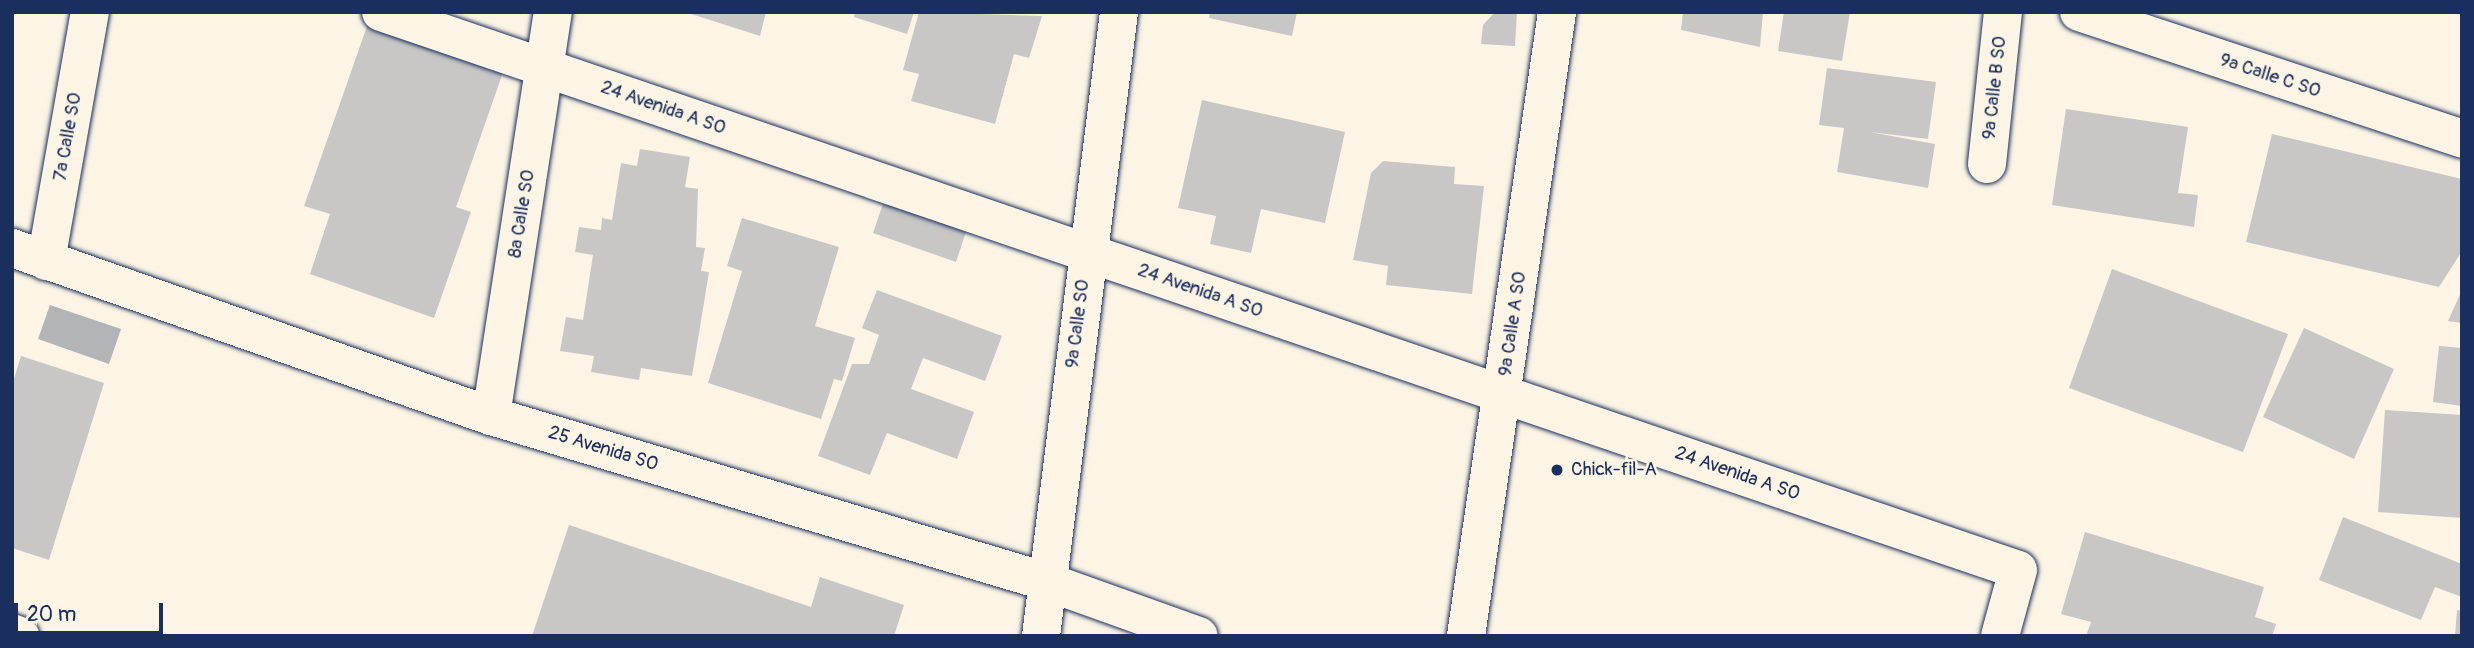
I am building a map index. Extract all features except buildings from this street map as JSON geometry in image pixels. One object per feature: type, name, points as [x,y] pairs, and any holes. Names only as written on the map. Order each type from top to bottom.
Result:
[{"type":"street","name":"7a Calle SO","points":[[29,255],[90,12]]},
{"type":"street","name":"24 Avenida A SO","points":[[382,12],[2018,570],[2000,636]]},
{"type":"street","name":"8a Calle SO","points":[[491,416],[553,12]]},
{"type":"street","name":"9a Calle SO","points":[[1041,636],[1086,252],[1119,12]]},
{"type":"street","name":"9a Calle A SO","points":[[1466,636],[1557,12]]},
{"type":"street","name":"9a Calle B SO","points":[[1987,164],[2003,12]]},
{"type":"street","name":"9a Calle C SO","points":[[2079,12],[2462,139]]},
{"type":"street","name":"25 Avenida SO","points":[[29,255],[491,416],[1048,582],[1199,636]]},
{"type":"street","points":[[12,633],[20,636]]},
{"type":"shaded area","points":[[50,305],[121,329],[109,364],[38,339]]},
{"type":"place","name":"Chick-fil-A","points":[[1557,470]]}]
